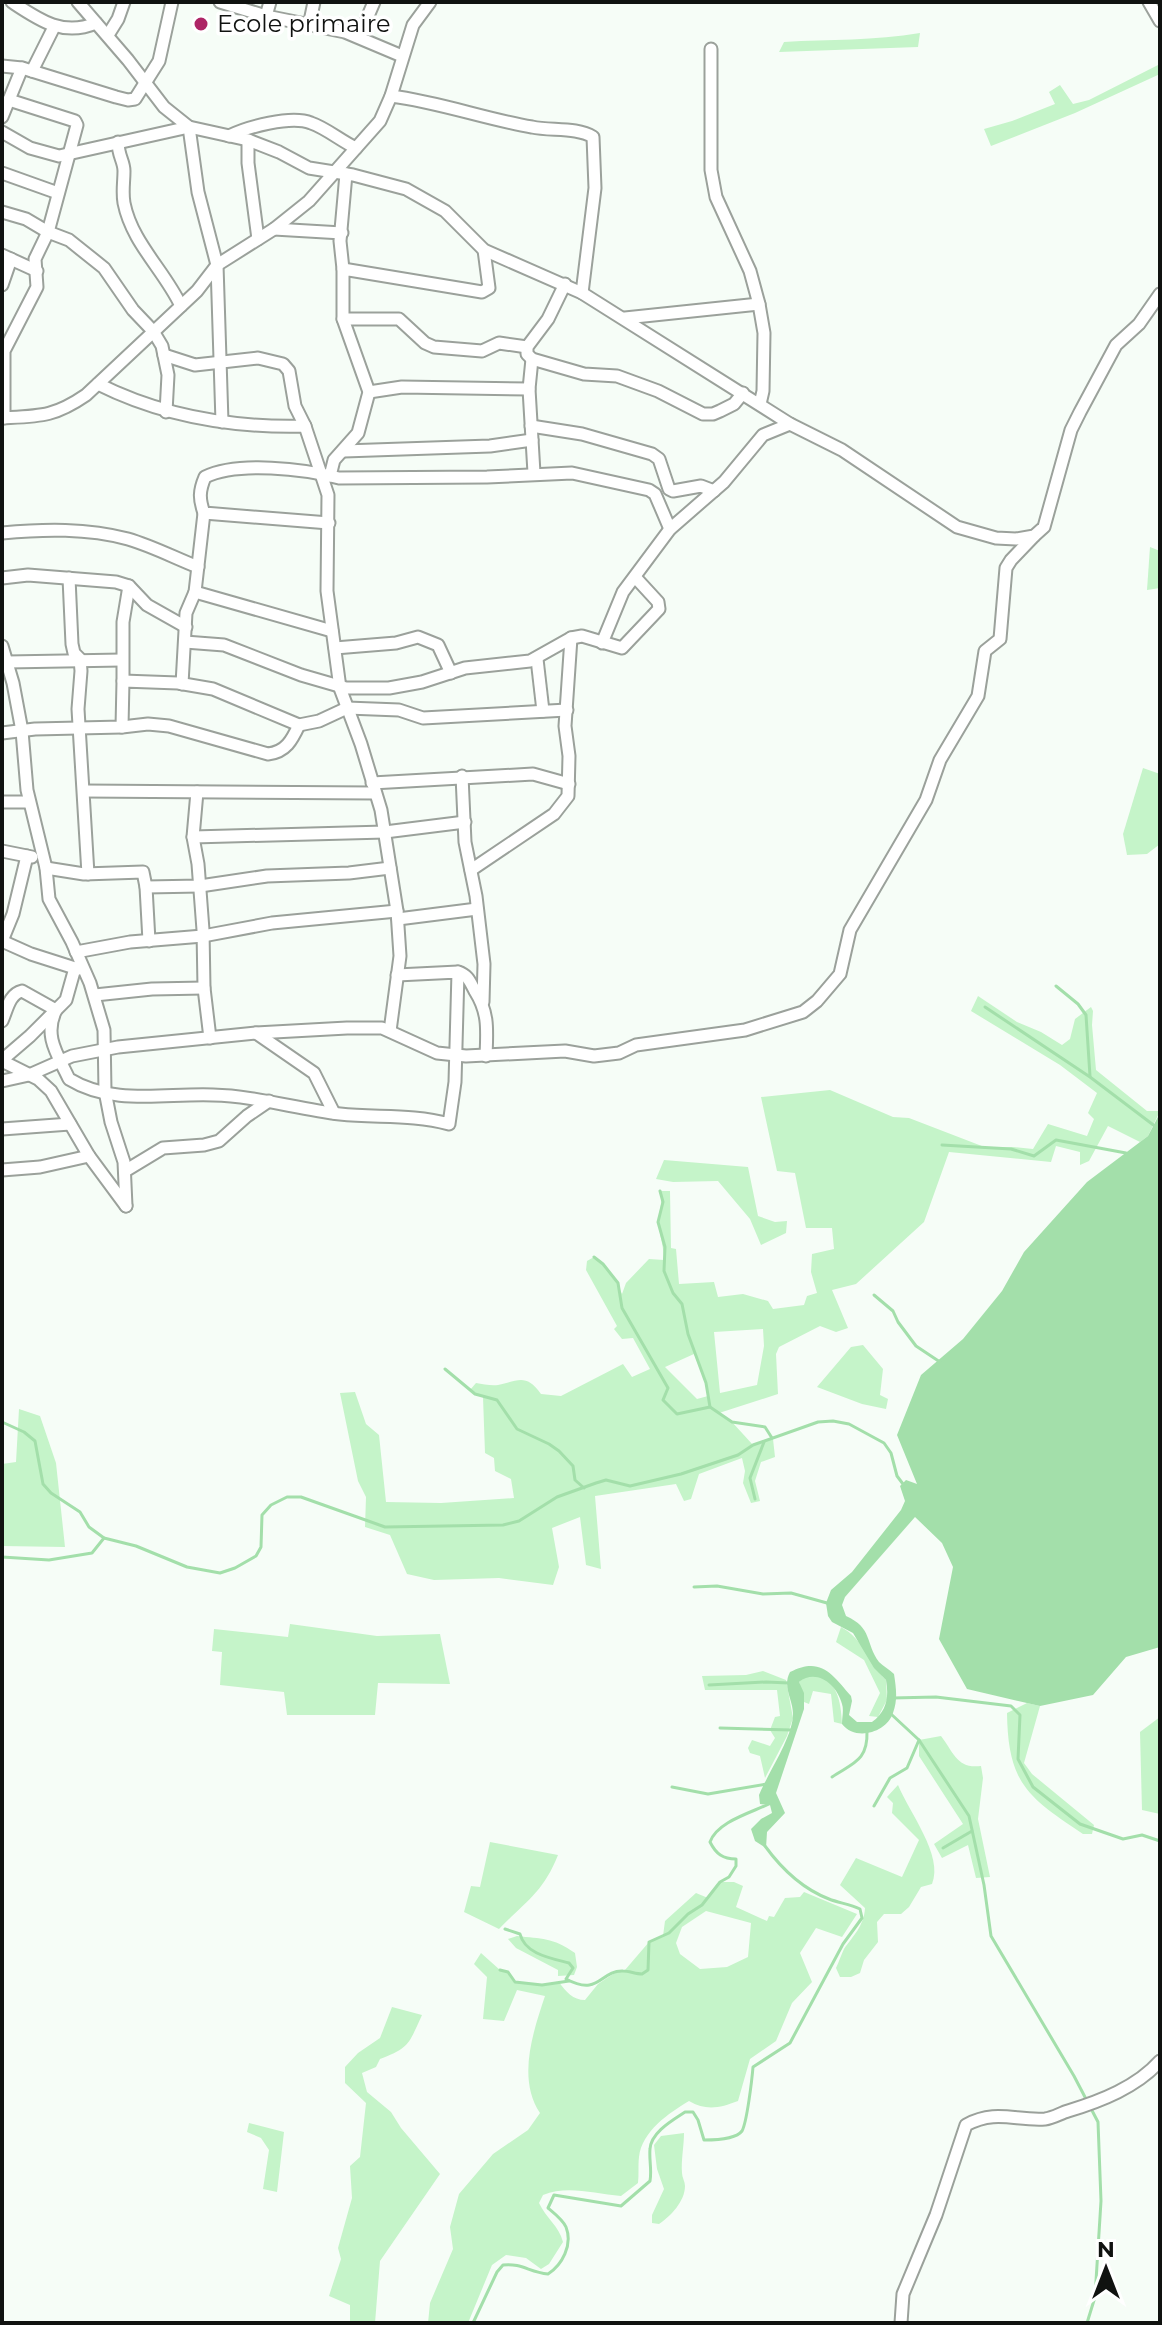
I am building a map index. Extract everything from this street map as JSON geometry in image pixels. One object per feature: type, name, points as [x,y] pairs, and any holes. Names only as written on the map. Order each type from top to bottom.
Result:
[{"type":"street","points":[[12,2],[54,27],[81,29],[96,23]]},
{"type":"street","points":[[78,2],[164,107],[189,127],[198,192],[217,265],[222,422]]},
{"type":"street","points":[[108,35],[124,2]]},
{"type":"street","points":[[2,66],[27,70],[128,100],[135,99],[159,61],[172,2]]},
{"type":"street","points":[[266,16],[270,2]]},
{"type":"street","points":[[309,26],[314,2]]},
{"type":"street","points":[[359,37],[374,2]]},
{"type":"street","points":[[9,100],[75,121],[77,125],[48,232],[35,259],[37,287],[4,351],[3,418],[50,415],[65,409],[98,384],[197,291],[217,265],[274,229],[341,173],[356,148],[380,121],[413,25],[430,2]]},
{"type":"street","points":[[1149,2],[1160,21]]},
{"type":"street","points":[[226,3],[266,16],[359,37],[402,56]]},
{"type":"street","points":[[2,117],[9,100],[54,27]]},
{"type":"street","points":[[711,49],[713,184],[718,203],[750,271],[759,304],[764,333],[760,404]]},
{"type":"street","points":[[391,96],[424,100],[515,124],[593,137],[594,201],[582,293]]},
{"type":"street","points":[[229,136],[261,124],[303,121],[356,148]]},
{"type":"street","points":[[2,132],[30,148],[59,156],[189,127],[248,140],[309,168],[386,183],[428,199],[445,211],[484,250],[565,284],[625,318],[790,424],[842,450],[957,527],[996,538],[1034,536]]},
{"type":"street","points":[[248,140],[258,239]]},
{"type":"street","points":[[118,142],[118,158],[124,168],[124,203],[134,232],[172,286],[181,306]]},
{"type":"street","points":[[2,173],[58,193]]},
{"type":"street","points":[[325,474],[358,433],[369,392],[343,319],[341,173]]},
{"type":"street","points":[[2,212],[26,219],[69,240],[104,268],[133,310],[153,331],[164,355],[168,375],[166,412]]},
{"type":"street","points":[[274,229],[342,233]]},
{"type":"street","points":[[343,269],[482,292],[489,288],[484,250]]},
{"type":"street","points":[[2,285],[6,257],[37,271]]},
{"type":"street","points":[[534,473],[529,353],[565,284]]},
{"type":"street","points":[[2,1081],[29,1075],[61,1060],[103,1051],[256,1033],[347,1028],[390,1031],[437,1053],[456,1055],[565,1051],[606,1055],[636,1045],[745,1030],[803,1012],[812,1006],[840,974],[850,930],[908,835],[926,800],[940,760],[978,696],[983,655],[1000,639],[1006,568],[1044,527],[1049,517],[1071,430],[1116,345],[1139,324],[1160,294]]},
{"type":"street","points":[[625,318],[759,304]]},
{"type":"street","points":[[343,319],[399,319],[425,343],[434,347],[482,351],[499,343],[584,374],[617,376],[658,391],[703,414],[713,414],[734,404],[743,393]]},
{"type":"street","points":[[164,355],[195,365],[258,358],[283,364],[289,371],[295,406],[325,474],[329,523],[327,591],[340,688],[374,788],[385,832],[397,915],[400,943],[390,1031]]},
{"type":"street","points":[[98,384],[166,412],[222,422],[305,426]]},
{"type":"street","points":[[369,392],[402,387],[529,389]]},
{"type":"street","points":[[602,643],[623,592],[670,529],[714,491],[763,435],[790,424]]},
{"type":"street","points":[[531,426],[582,434],[652,454],[659,459],[669,489],[701,486],[714,491]]},
{"type":"street","points":[[344,451],[466,447],[532,440]]},
{"type":"street","points":[[182,684],[186,613],[195,592],[204,513],[199,490],[205,477],[217,472],[235,469],[325,474],[339,478],[572,473],[649,490],[655,494],[670,529]]},
{"type":"street","points":[[204,513],[329,523]]},
{"type":"street","points":[[2,533],[51,530],[100,533],[140,544],[198,567]]},
{"type":"street","points":[[2,578],[28,575],[129,586],[143,602],[186,627]]},
{"type":"street","points":[[185,642],[224,645],[340,688],[389,688],[478,665],[537,659],[571,638],[582,636],[622,648],[659,609],[658,602],[635,577]]},
{"type":"street","points":[[69,578],[72,644],[74,653],[80,659],[78,709],[88,874]]},
{"type":"street","points":[[122,727],[123,622],[129,586]]},
{"type":"street","points":[[195,592],[332,631]]},
{"type":"street","points":[[335,648],[396,643],[418,637],[438,645],[451,673]]},
{"type":"street","points":[[471,870],[554,814],[568,796],[565,726],[571,638]]},
{"type":"street","points":[[2,646],[7,662],[7,684],[22,731],[29,802],[45,864],[49,899],[76,952],[79,969],[95,995],[105,1036],[105,1091],[125,1171],[126,1206],[89,1156],[51,1091],[2,1060],[69,995],[79,969]]},
{"type":"street","points":[[537,659],[543,711]]},
{"type":"street","points":[[7,662],[122,660]]},
{"type":"street","points":[[123,681],[213,689],[299,725],[319,721],[347,708],[399,710],[423,718],[567,710]]},
{"type":"street","points":[[2,733],[148,724],[169,726],[268,754],[278,753],[291,743],[299,725]]},
{"type":"street","points":[[84,791],[374,788],[462,776],[533,774],[569,784]]},
{"type":"street","points":[[462,776],[484,964],[486,1056]]},
{"type":"street","points":[[197,792],[193,837],[200,886],[204,988],[210,1038]]},
{"type":"street","points":[[2,802],[29,802]]},
{"type":"street","points":[[193,837],[385,832],[465,822]]},
{"type":"street","points":[[2,851],[88,874],[139,871],[144,874],[149,941]]},
{"type":"street","points":[[27,856],[13,914],[2,941],[79,969]]},
{"type":"street","points":[[146,887],[200,886],[267,876],[390,868]]},
{"type":"street","points":[[76,952],[203,936],[272,923],[477,909]]},
{"type":"street","points":[[397,975],[458,972],[467,977],[483,1002]]},
{"type":"street","points":[[56,1010],[49,1035],[69,1079],[105,1091],[128,1096],[211,1095],[269,1101],[334,1113],[429,1119],[449,1124],[456,1055],[458,972]]},
{"type":"street","points":[[95,995],[204,988]]},
{"type":"street","points":[[2,1021],[13,995],[22,991],[56,1010]]},
{"type":"street","points":[[256,1033],[314,1073],[334,1113]]},
{"type":"street","points":[[125,1171],[163,1148],[219,1141],[269,1101]]},
{"type":"street","points":[[2,1129],[70,1124]]},
{"type":"street","points":[[2,1170],[40,1167],[89,1156]]},
{"type":"street","points":[[901,2323],[903,2294],[936,2215],[966,2125],[994,2116],[1046,2119],[1094,2104],[1129,2085],[1160,2061]]},
{"type":"shaded area","points":[[920,33],[918,47],[779,52],[784,42],[869,39]]},
{"type":"shaded area","points":[[1160,64],[1160,74],[1075,113],[991,146],[984,129],[1055,104],[1049,92],[1060,85],[1073,104],[1089,100]]},
{"type":"shaded area","points":[[1150,547],[1160,551],[1160,588],[1147,590]]},
{"type":"shaded area","points":[[1143,768],[1160,774],[1160,844],[1147,854],[1127,855],[1123,834]]},
{"type":"shaded area","points":[[978,996],[1017,1022],[1062,1045],[1070,1039],[1075,1019],[1091,1007],[1096,1070],[1147,1111],[1160,1111],[1148,1136],[1140,1142],[1108,1126],[1089,1161],[1080,1165],[1080,1152],[1056,1146],[1051,1162],[949,1152],[924,1222],[856,1284],[832,1290],[848,1328],[836,1332],[820,1326],[779,1347],[776,1354],[778,1394],[719,1413],[753,1445],[773,1439],[775,1457],[761,1462],[755,1481],[760,1501],[751,1503],[743,1483],[745,1471],[742,1458],[699,1474],[691,1499],[684,1501],[676,1484],[595,1496],[601,1569],[586,1565],[580,1517],[552,1528],[559,1567],[553,1585],[499,1578],[434,1580],[407,1574],[390,1535],[365,1527],[366,1497],[358,1481],[340,1393],[355,1392],[366,1424],[379,1435],[386,1502],[441,1503],[514,1498],[511,1479],[495,1471],[494,1458],[485,1453],[483,1397],[470,1390],[476,1383],[495,1385],[521,1380],[531,1383],[541,1394],[561,1396],[623,1364],[632,1377],[650,1369],[633,1338],[622,1339],[614,1329],[617,1326],[586,1270],[587,1261],[594,1257],[611,1274],[622,1294],[626,1283],[649,1259],[664,1260],[659,1221],[660,1191],[670,1191],[671,1248],[676,1249],[679,1284],[714,1282],[718,1297],[743,1294],[768,1301],[773,1309],[804,1305],[807,1296],[817,1293],[811,1272],[812,1254],[834,1249],[832,1228],[806,1228],[795,1173],[777,1171],[761,1097],[830,1090],[893,1117],[909,1118],[987,1148],[1033,1149],[1048,1124],[1087,1136],[1094,1119],[1088,1113],[1097,1093],[1060,1065],[971,1011]],"holes":[[[763,1329],[764,1346],[757,1385],[720,1393],[714,1332]],[[694,1354],[708,1396],[697,1399],[665,1367]]]},
{"type":"shaded area","points":[[1160,1113],[1160,1647],[1126,1657],[1093,1695],[1040,1706],[967,1689],[939,1639],[953,1567],[942,1543],[915,1517],[845,1597],[842,1605],[846,1616],[865,1631],[879,1662],[894,1674],[896,1698],[890,1720],[878,1730],[855,1733],[842,1724],[842,1704],[831,1685],[813,1677],[799,1682],[804,1693],[804,1709],[776,1793],[785,1813],[767,1832],[766,1848],[755,1841],[751,1829],[772,1813],[770,1805],[760,1804],[759,1795],[792,1723],[793,1709],[787,1683],[790,1672],[810,1666],[832,1675],[851,1696],[849,1715],[857,1722],[872,1722],[886,1703],[886,1680],[874,1668],[853,1633],[832,1622],[826,1603],[831,1590],[852,1572],[901,1510],[905,1501],[900,1486],[906,1480],[917,1484],[897,1435],[921,1375],[963,1339],[1002,1291],[1024,1252],[1087,1182],[1148,1136]]},
{"type":"shaded area","points":[[664,1160],[748,1167],[758,1216],[775,1222],[787,1221],[786,1233],[761,1245],[750,1219],[718,1181],[673,1182],[656,1179]]},
{"type":"shaded area","points":[[863,1345],[883,1369],[880,1395],[888,1399],[886,1409],[862,1404],[817,1387],[851,1347]]},
{"type":"shaded area","points":[[19,1409],[40,1416],[56,1463],[65,1547],[2,1546],[2,1464],[16,1462]]},
{"type":"shaded area","points":[[290,1624],[377,1636],[440,1634],[450,1684],[378,1683],[375,1715],[287,1715],[284,1692],[220,1685],[222,1652],[212,1651],[214,1629],[288,1637]]},
{"type":"shaded area","points":[[841,1627],[861,1645],[886,1680],[887,1700],[878,1717],[869,1716],[880,1693],[864,1660],[836,1642]]},
{"type":"shaded area","points":[[763,1671],[786,1680],[793,1718],[765,1778],[760,1756],[750,1753],[748,1748],[752,1740],[770,1746],[775,1738],[770,1730],[775,1717],[780,1716],[777,1690],[705,1690],[702,1676],[746,1675]]},
{"type":"shaded area","points":[[806,1676],[816,1676],[831,1684],[838,1698],[842,1724],[834,1722],[831,1694],[813,1691],[809,1704],[804,1702],[799,1682]]},
{"type":"shaded area","points":[[1027,1703],[1040,1706],[1024,1763],[1032,1774],[1094,1825],[1092,1834],[1083,1834],[1048,1809],[1035,1798],[1017,1773],[1008,1737],[1007,1713]]},
{"type":"shaded area","points":[[1160,1717],[1160,1814],[1142,1810],[1140,1732]]},
{"type":"shaded area","points":[[941,1736],[961,1762],[981,1766],[983,1778],[978,1819],[990,1877],[976,1878],[968,1845],[942,1858],[934,1844],[963,1824],[919,1756],[919,1740]]},
{"type":"shaded area","points":[[898,1785],[929,1847],[934,1873],[932,1884],[921,1887],[901,1914],[884,1914],[877,1922],[878,1942],[864,1960],[860,1973],[840,1977],[836,1968],[860,1925],[865,1908],[840,1885],[856,1858],[902,1877],[919,1840],[892,1813],[893,1803],[887,1797]]},
{"type":"shaded area","points":[[490,1842],[558,1855],[540,1888],[499,1929],[464,1912],[471,1886],[480,1887]]},
{"type":"shaded area","points":[[720,1882],[734,1882],[743,1886],[736,1907],[767,1921],[769,1916],[774,1917],[785,1898],[800,1897],[804,1892],[857,1914],[842,1937],[816,1928],[800,1953],[812,1982],[792,2003],[776,2041],[750,2059],[738,2101],[713,2107],[689,2101],[665,2117],[651,2131],[641,2148],[638,2183],[621,2196],[572,2190],[543,2195],[539,2203],[563,2242],[549,2264],[541,2269],[526,2258],[506,2255],[492,2265],[468,2323],[428,2323],[430,2303],[453,2249],[450,2227],[459,2194],[493,2154],[528,2130],[540,2113],[533,2100],[528,2071],[532,2040],[545,1996],[517,1990],[504,2021],[483,2019],[487,1977],[474,1964],[481,1953],[500,1970],[508,1972],[515,1982],[542,1985],[559,1982],[570,1995],[585,2000],[598,1984],[625,1970],[649,1942],[663,1936],[665,1921],[696,1893],[708,1898]],"holes":[[[706,1911],[751,1923],[748,1957],[727,1967],[700,1969],[680,1954],[676,1943],[682,1927]]]},
{"type":"shaded area","points":[[517,1936],[553,1941],[575,1953],[577,1967],[574,1975],[558,1976],[558,1970],[516,1948],[508,1939]]},
{"type":"shaded area","points":[[392,2007],[422,2015],[403,2048],[380,2059],[376,2067],[362,2073],[367,2092],[391,2112],[440,2174],[380,2261],[375,2323],[350,2323],[350,2305],[329,2296],[341,2259],[338,2248],[352,2198],[350,2166],[360,2157],[366,2103],[345,2083],[345,2067],[358,2053],[380,2038]]},
{"type":"shaded area","points":[[249,2123],[284,2132],[277,2192],[263,2189],[269,2150],[261,2138],[247,2132]]},
{"type":"shaded area","points":[[684,2133],[683,2197],[664,2221],[652,2223],[652,2215],[664,2189],[654,2145],[661,2136]]},
{"type":"waterway","points":[[1056,986],[1086,1015],[1090,1076]]},
{"type":"waterway","points":[[985,1007],[1090,1077],[1160,1130]]},
{"type":"waterway","points":[[942,1145],[1011,1149],[1034,1156],[1056,1140],[1126,1153]]},
{"type":"waterway","points":[[660,1191],[663,1202],[658,1222],[665,1247],[664,1271],[673,1293],[682,1304],[688,1334],[706,1383],[710,1407],[732,1422],[765,1427],[772,1438]]},
{"type":"waterway","points":[[594,1257],[618,1283],[622,1308],[668,1388],[663,1400],[677,1414],[710,1407]]},
{"type":"waterway","points":[[874,1295],[893,1311],[916,1346],[940,1362]]},
{"type":"waterway","points":[[445,1369],[475,1394],[497,1400],[517,1429],[559,1451],[573,1466],[575,1480],[584,1488]]},
{"type":"waterway","points":[[2,1422],[35,1441],[43,1484],[80,1512],[89,1527],[104,1538],[136,1546],[187,1567],[220,1573],[256,1556],[261,1547],[262,1515],[271,1505],[287,1497],[301,1497],[385,1527],[503,1525],[519,1521],[557,1497],[596,1483],[606,1480],[630,1486],[681,1474],[738,1455],[753,1445],[818,1422],[849,1424],[884,1443],[903,1484]]},
{"type":"waterway","points":[[755,1499],[750,1478],[764,1442]]},
{"type":"waterway","points":[[2,1557],[49,1560],[92,1553],[104,1538]]},
{"type":"waterway","points":[[694,1587],[717,1586],[763,1594],[791,1593],[827,1603]]},
{"type":"waterway","points":[[709,1685],[789,1683]]},
{"type":"waterway","points":[[892,1698],[936,1697],[1011,1706],[1020,1715],[1018,1759],[1033,1787],[1080,1824],[1123,1839],[1142,1835],[1160,1841]]},
{"type":"waterway","points":[[891,1714],[919,1740],[969,1816],[991,1936],[1098,2122],[1101,2201],[1095,2297],[1087,2323]]},
{"type":"waterway","points":[[720,1728],[792,1730]]},
{"type":"waterway","points":[[832,1777],[862,1755],[867,1731]]},
{"type":"waterway","points":[[874,1806],[890,1778],[907,1768],[919,1740]]},
{"type":"waterway","points":[[672,1787],[708,1794],[767,1784]]},
{"type":"waterway","points":[[505,1929],[520,1934],[533,1951],[569,1963],[573,1968],[566,1979],[577,1984],[593,1984],[615,1972],[642,1974],[648,1970],[649,1942],[669,1933],[702,1905],[736,1866],[736,1859],[724,1857],[715,1850],[710,1842],[714,1835],[735,1819],[769,1804]]},
{"type":"waterway","points":[[943,1848],[972,1831]]},
{"type":"waterway","points":[[473,2323],[503,2265],[548,2274],[562,2260],[568,2234],[563,2222],[548,2208],[554,2195],[621,2206],[650,2181],[650,2149],[654,2137],[685,2112],[693,2112],[704,2140],[730,2137],[742,2131],[753,2067],[790,2043],[843,1944],[862,1918],[860,1909],[819,1895],[802,1884],[785,1870],[765,1846]]},
{"type":"waterway","points":[[500,1970],[508,1972],[515,1982],[542,1985],[569,1981]]},
{"type":"place","name":"Ecole primaire","points":[[201,24]]}]
